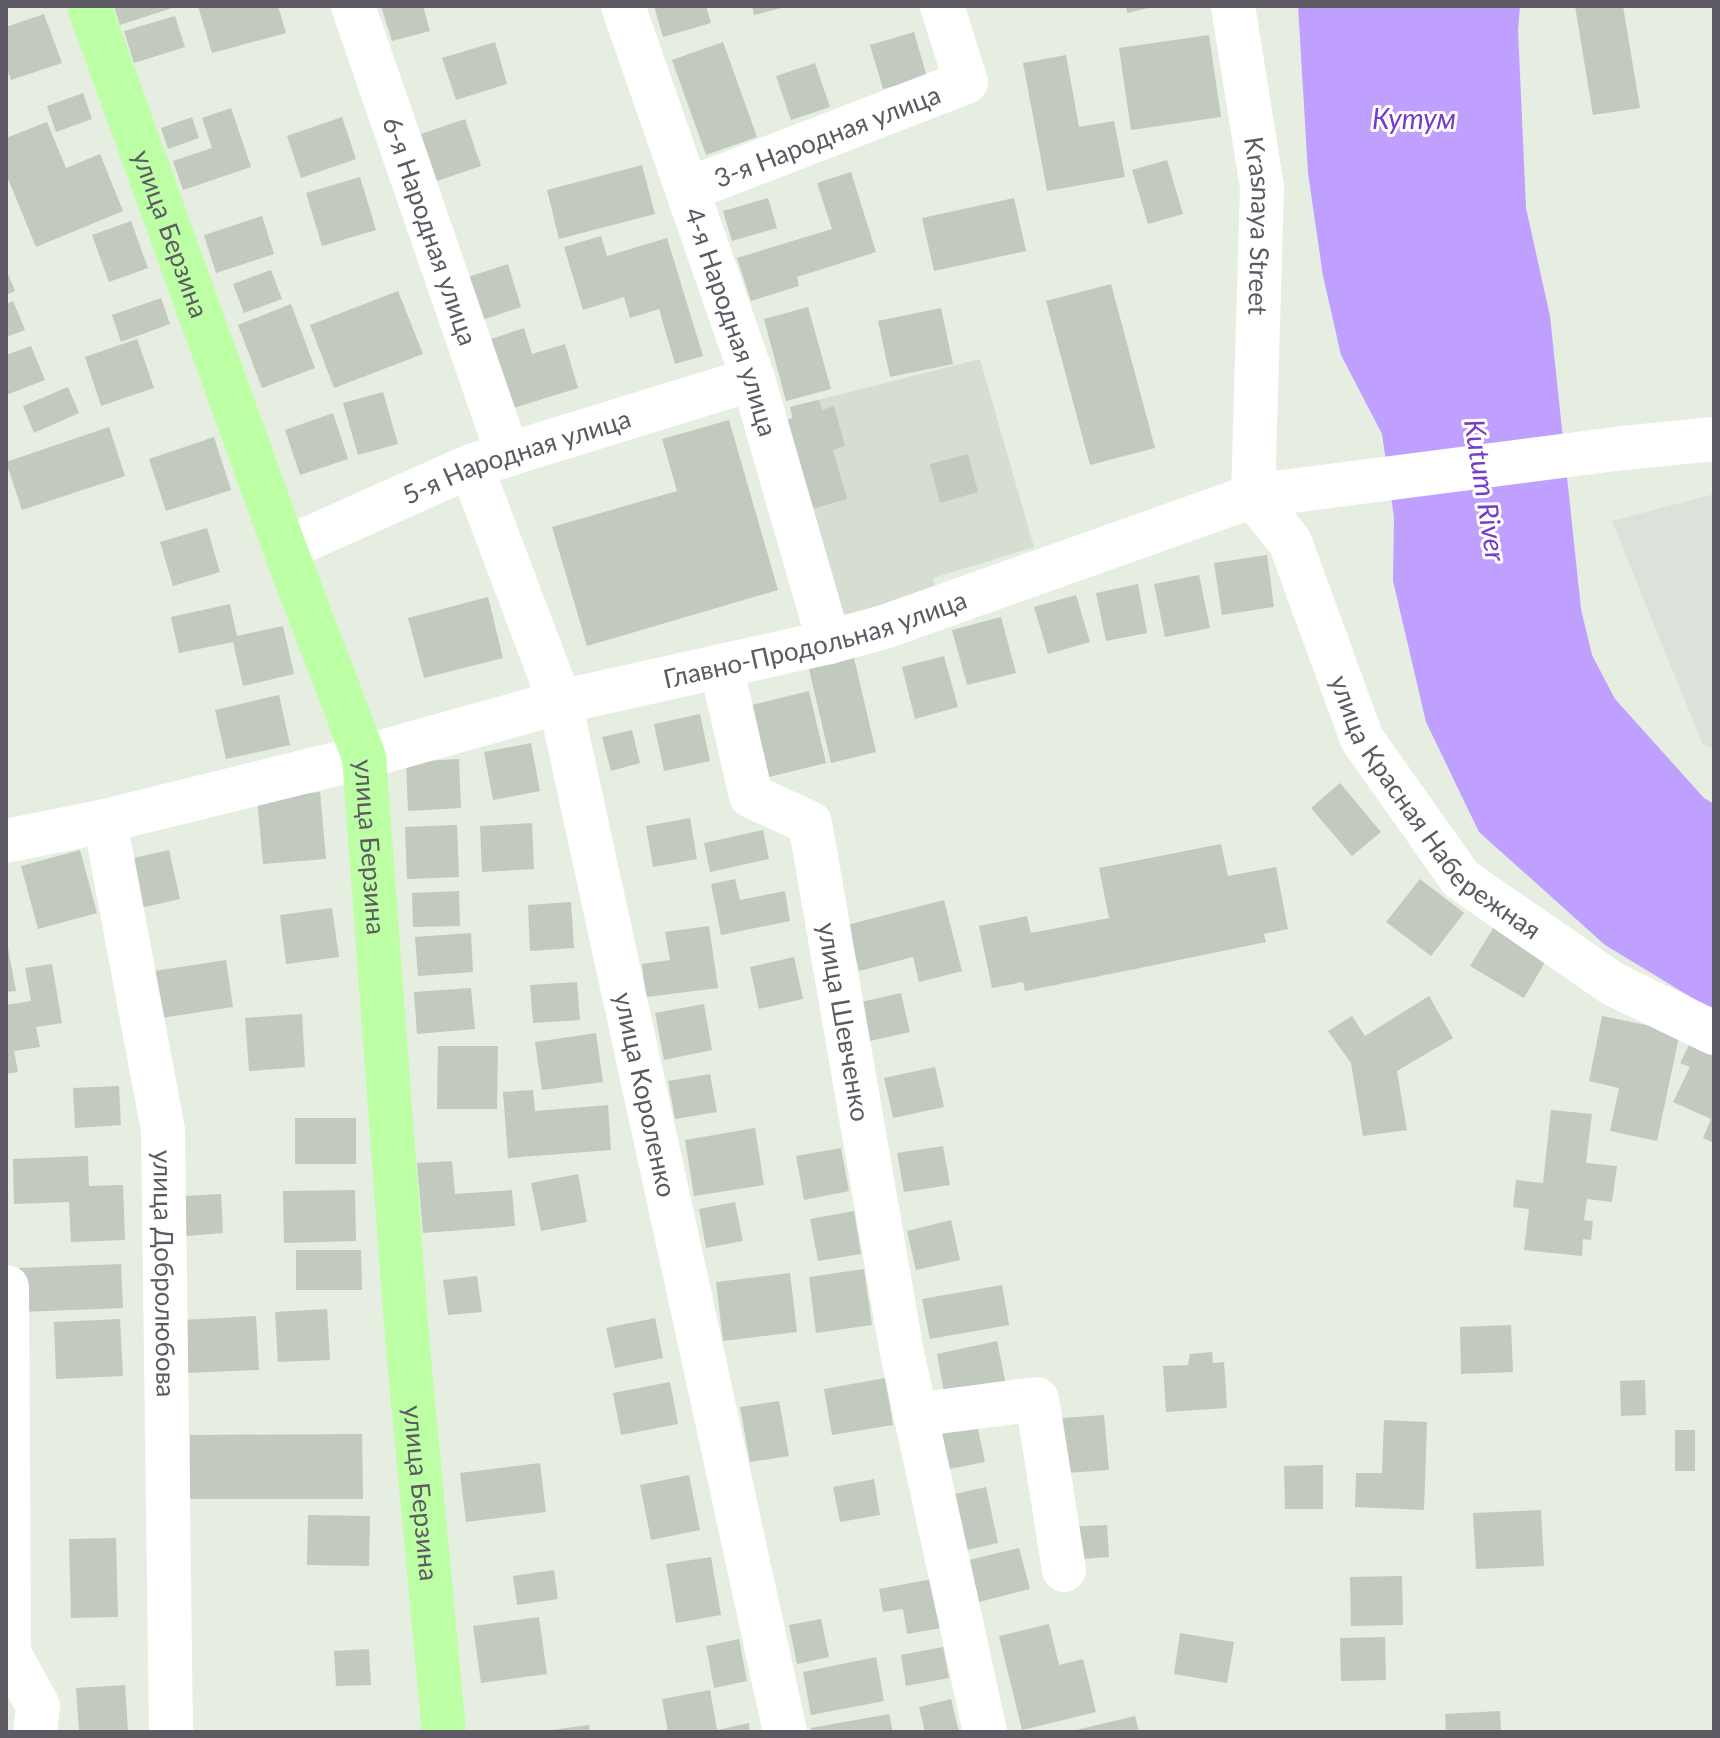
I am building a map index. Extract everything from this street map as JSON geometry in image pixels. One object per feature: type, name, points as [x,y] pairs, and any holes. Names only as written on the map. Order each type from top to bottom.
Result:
[{"type":"main road","name":"улица Берзина","points":[[89,6],[285,549],[364,757],[407,1337],[444,1732]]},
{"type":"street","name":"6-я Народная улица","points":[[353,6],[489,460]]},
{"type":"street","name":"4-я Народная улица","points":[[623,6],[753,379],[829,642]]},
{"type":"street","name":"3-я Народная улица","points":[[689,189],[966,82],[942,6]]},
{"type":"street","name":"Krasnaya Street","points":[[1233,6],[1262,187],[1253,496]]},
{"type":"street","name":"5-я Народная улица","points":[[285,549],[489,460],[753,379]]},
{"type":"street","name":"Главно-Продольная улица","points":[[6,841],[105,821],[364,757],[560,702],[884,627],[1253,496],[1714,439]]},
{"type":"street","name":"улица Короленко","points":[[489,460],[560,702],[785,1732]]},
{"type":"street","name":"улица Красная Набережная","points":[[1253,496],[1290,542],[1362,739],[1461,879],[1613,984],[1714,1033]]},
{"type":"street","name":"улица Шевченко","points":[[721,666],[751,796],[810,823],[899,1338],[985,1732]]},
{"type":"street","name":"улица Добролюбова","points":[[105,821],[163,1130],[171,1732]]},
{"type":"street","points":[[7,1287],[9,1653],[38,1706],[35,1732]]},
{"type":"street","points":[[915,1415],[1037,1399],[1064,1570]]},
{"type":"shaded area","points":[[980,359],[1034,547],[933,578],[937,598],[860,622],[834,609],[779,422],[792,418],[790,407]]},
{"type":"shaded area","points":[[1714,494],[1714,750],[1702,743],[1612,521]]},
{"type":"water","name":"Кутум","points":[[1298,6],[1520,6],[1518,30],[1526,208],[1550,316],[1581,609],[1592,655],[1615,699],[1704,798],[1714,804],[1714,1011],[1605,945],[1479,832],[1426,722],[1393,581],[1394,517],[1382,434],[1341,355],[1323,276],[1308,173]]},
{"type":"building","points":[[114,6],[175,6],[175,7],[120,25]]},
{"type":"building","points":[[198,6],[278,6],[286,33],[212,53]]},
{"type":"building","points":[[381,6],[423,6],[430,31],[392,41]]},
{"type":"building","points":[[654,6],[706,6],[711,23],[663,37]]},
{"type":"building","points":[[752,6],[785,6],[785,7],[754,15]]},
{"type":"building","points":[[1126,6],[1153,6],[1153,7],[1127,13]]},
{"type":"building","points":[[1575,6],[1623,6],[1640,108],[1593,115]]},
{"type":"building","points":[[44,14],[62,63],[11,80],[6,66],[6,27]]},
{"type":"building","points":[[175,16],[185,47],[134,63],[124,31]]},
{"type":"building","points":[[914,32],[927,77],[883,89],[870,45]]},
{"type":"building","points":[[1209,35],[1221,117],[1131,130],[1119,48]]},
{"type":"building","points":[[495,42],[507,84],[456,100],[442,58]]},
{"type":"building","points":[[723,42],[757,137],[706,155],[672,60]]},
{"type":"building","points":[[1066,55],[1079,127],[1114,121],[1125,177],[1047,191],[1023,63]]},
{"type":"building","points":[[815,63],[830,107],[791,120],[776,76]]},
{"type":"building","points":[[83,93],[92,119],[56,132],[47,106]]},
{"type":"building","points":[[231,108],[251,167],[183,190],[173,161],[212,148],[202,118]]},
{"type":"building","points":[[192,117],[199,138],[168,149],[161,128]]},
{"type":"building","points":[[342,117],[356,159],[301,178],[287,136]]},
{"type":"building","points":[[465,119],[481,166],[437,181],[421,134]]},
{"type":"building","points":[[47,122],[66,168],[100,154],[123,211],[36,247],[6,174],[6,138]]},
{"type":"building","points":[[1167,160],[1183,214],[1148,224],[1132,170]]},
{"type":"building","points":[[642,165],[655,214],[559,239],[547,190]]},
{"type":"building","points":[[851,172],[876,252],[797,277],[799,286],[751,301],[737,258],[832,229],[817,183]]},
{"type":"building","points":[[360,177],[376,230],[322,246],[306,193]]},
{"type":"building","points":[[768,198],[777,228],[732,241],[723,211]]},
{"type":"building","points":[[1014,198],[1026,251],[934,271],[922,218]]},
{"type":"building","points":[[262,216],[274,254],[216,273],[204,235]]},
{"type":"building","points":[[131,221],[148,268],[109,282],[92,235]]},
{"type":"building","points":[[601,236],[607,256],[667,238],[703,356],[675,364],[659,309],[630,318],[624,297],[583,310],[564,247]]},
{"type":"building","points":[[508,264],[521,307],[482,320],[468,277]]},
{"type":"building","points":[[6,269],[15,291],[6,295]]},
{"type":"building","points":[[271,270],[282,299],[244,313],[233,284]]},
{"type":"building","points":[[1111,284],[1155,448],[1090,465],[1046,301]]},
{"type":"building","points":[[398,291],[423,354],[334,388],[310,325]]},
{"type":"building","points":[[161,298],[170,324],[121,342],[112,315]]},
{"type":"building","points":[[13,301],[25,330],[6,337],[6,304]]},
{"type":"building","points":[[291,304],[315,368],[262,388],[238,325]]},
{"type":"building","points":[[808,307],[831,389],[786,401],[764,319]]},
{"type":"building","points":[[941,308],[953,364],[890,377],[878,321]]},
{"type":"building","points":[[524,328],[532,354],[565,344],[578,388],[507,410],[485,341]]},
{"type":"building","points":[[137,339],[154,388],[101,406],[85,357]]},
{"type":"building","points":[[31,346],[45,380],[6,395],[6,355]]},
{"type":"building","points":[[68,387],[79,413],[34,433],[23,406]]},
{"type":"building","points":[[383,392],[398,444],[358,455],[343,403]]},
{"type":"building","points":[[819,400],[822,410],[834,406],[845,446],[833,450],[847,499],[804,511],[779,422],[793,418],[790,407]]},
{"type":"building","points":[[333,413],[348,459],[300,475],[285,430]]},
{"type":"building","points":[[729,420],[778,590],[587,646],[552,527],[677,491],[662,439]]},
{"type":"building","points":[[109,427],[125,476],[22,510],[6,462]]},
{"type":"building","points":[[214,437],[231,490],[166,511],[149,459]]},
{"type":"building","points":[[968,454],[978,492],[940,503],[930,464]]},
{"type":"building","points":[[207,528],[220,572],[173,586],[160,542]]},
{"type":"building","points":[[1267,555],[1274,607],[1222,615],[1214,563]]},
{"type":"building","points":[[1199,575],[1210,628],[1165,637],[1154,584]]},
{"type":"building","points":[[1138,584],[1147,633],[1106,641],[1096,593]]},
{"type":"building","points":[[1076,595],[1090,642],[1048,654],[1034,607]]},
{"type":"building","points":[[488,597],[503,658],[424,678],[408,618]]},
{"type":"building","points":[[230,604],[237,636],[283,626],[294,674],[243,686],[233,642],[179,653],[171,617]]},
{"type":"building","points":[[1001,617],[1016,673],[967,685],[952,630]]},
{"type":"building","points":[[853,654],[876,752],[831,763],[808,665]]},
{"type":"building","points":[[944,656],[958,707],[915,719],[902,667]]},
{"type":"building","points":[[809,691],[826,763],[769,777],[752,705]]},
{"type":"building","points":[[279,695],[290,745],[226,759],[215,710]]},
{"type":"building","points":[[700,714],[710,761],[664,771],[654,724]]},
{"type":"building","points":[[632,730],[640,763],[611,771],[602,737]]},
{"type":"building","points":[[531,743],[540,791],[493,800],[484,752]]},
{"type":"building","points":[[459,759],[461,808],[408,811],[406,762]]},
{"type":"building","points":[[1340,783],[1381,832],[1352,856],[1311,808]]},
{"type":"building","points":[[320,792],[326,859],[263,864],[257,798]]},
{"type":"building","points":[[690,818],[697,859],[653,867],[646,826]]},
{"type":"building","points":[[532,823],[534,869],[482,872],[480,826]]},
{"type":"building","points":[[457,825],[459,877],[407,879],[405,827]]},
{"type":"building","points":[[763,830],[769,859],[710,872],[704,843]]},
{"type":"building","points":[[1221,844],[1228,876],[1276,867],[1288,929],[1264,934],[1266,942],[1025,991],[1023,982],[992,988],[979,926],[1027,916],[1031,933],[1109,918],[1099,868]]},
{"type":"building","points":[[80,850],[97,913],[38,929],[21,866]]},
{"type":"building","points":[[169,850],[180,899],[140,908],[129,859]]},
{"type":"building","points":[[735,879],[740,900],[785,891],[790,921],[721,935],[711,884]]},
{"type":"building","points":[[1420,879],[1464,913],[1431,956],[1386,922]]},
{"type":"building","points":[[459,891],[460,926],[413,927],[412,893]]},
{"type":"building","points":[[944,900],[962,971],[919,982],[913,957],[859,971],[847,925]]},
{"type":"building","points":[[571,902],[574,948],[530,951],[528,905]]},
{"type":"building","points":[[332,908],[339,957],[286,964],[280,915]]},
{"type":"building","points":[[1495,925],[1548,957],[1524,998],[1470,966]]},
{"type":"building","points":[[709,926],[718,988],[646,997],[642,964],[670,960],[665,932]]},
{"type":"building","points":[[471,933],[473,972],[418,976],[415,937]]},
{"type":"building","points":[[6,937],[16,991],[6,992]]},
{"type":"building","points":[[794,957],[803,999],[759,1009],[750,967]]},
{"type":"building","points":[[226,960],[233,1007],[161,1018],[154,971]]},
{"type":"building","points":[[52,964],[62,1023],[36,1027],[40,1047],[14,1051],[18,1072],[6,1074],[6,1005],[31,1001],[25,968]]},
{"type":"building","points":[[577,982],[580,1020],[533,1023],[530,985]]},
{"type":"building","points":[[471,988],[475,1029],[417,1034],[414,992]]},
{"type":"building","points":[[901,993],[910,1032],[870,1041],[861,1002]]},
{"type":"building","points":[[1429,996],[1453,1038],[1397,1071],[1407,1130],[1363,1136],[1351,1063],[1328,1031],[1352,1016],[1365,1036]]},
{"type":"building","points":[[704,1004],[712,1050],[664,1060],[655,1013]]},
{"type":"building","points":[[302,1014],[305,1067],[249,1071],[245,1018]]},
{"type":"building","points":[[1602,1016],[1680,1032],[1657,1141],[1610,1131],[1619,1088],[1589,1081]]},
{"type":"building","points":[[596,1033],[603,1082],[542,1090],[535,1042]]},
{"type":"building","points":[[1691,1041],[1714,1052],[1714,1143],[1703,1138],[1711,1119],[1673,1102],[1690,1067],[1680,1063]]},
{"type":"building","points":[[438,1046],[498,1046],[497,1109],[437,1109]]},
{"type":"building","points":[[935,1067],[944,1107],[893,1118],[884,1078]]},
{"type":"building","points":[[710,1074],[717,1112],[675,1119],[668,1081]]},
{"type":"building","points":[[119,1086],[121,1125],[75,1128],[73,1088]]},
{"type":"building","points":[[533,1090],[535,1111],[608,1105],[611,1150],[508,1158],[503,1092]]},
{"type":"building","points":[[1551,1110],[1592,1114],[1586,1163],[1617,1166],[1612,1202],[1587,1199],[1584,1220],[1593,1221],[1591,1240],[1583,1239],[1582,1256],[1524,1250],[1529,1209],[1513,1207],[1516,1180],[1543,1183]]},
{"type":"building","points":[[295,1118],[356,1118],[356,1164],[295,1164]]},
{"type":"building","points":[[755,1128],[764,1185],[694,1196],[685,1140]]},
{"type":"building","points":[[943,1146],[950,1185],[904,1192],[897,1153]]},
{"type":"building","points":[[841,1148],[849,1191],[804,1200],[796,1156]]},
{"type":"building","points":[[88,1156],[89,1186],[123,1185],[125,1240],[71,1242],[69,1202],[14,1204],[13,1159]]},
{"type":"building","points":[[452,1161],[455,1194],[512,1190],[515,1226],[423,1233],[417,1163]]},
{"type":"building","points":[[578,1174],[587,1222],[541,1231],[531,1183]]},
{"type":"building","points":[[355,1190],[356,1241],[284,1243],[283,1191]]},
{"type":"building","points":[[221,1194],[223,1233],[186,1236],[184,1196]]},
{"type":"building","points":[[735,1202],[743,1241],[706,1248],[699,1209]]},
{"type":"building","points":[[854,1211],[861,1254],[818,1261],[810,1219]]},
{"type":"building","points":[[951,1220],[960,1260],[916,1270],[907,1231]]},
{"type":"building","points":[[296,1250],[361,1250],[362,1290],[296,1290]]},
{"type":"building","points":[[121,1264],[123,1308],[21,1312],[19,1268]]},
{"type":"building","points":[[864,1269],[872,1325],[816,1333],[809,1277]]},
{"type":"building","points":[[790,1273],[797,1332],[723,1341],[716,1282]]},
{"type":"building","points":[[477,1276],[482,1312],[448,1315],[443,1280]]},
{"type":"building","points":[[1002,1285],[1009,1325],[930,1339],[922,1299]]},
{"type":"building","points":[[327,1309],[330,1360],[278,1362],[275,1312]]},
{"type":"building","points":[[256,1316],[259,1370],[185,1373],[182,1320]]},
{"type":"building","points":[[655,1318],[663,1358],[615,1368],[606,1328]]},
{"type":"building","points":[[120,1319],[123,1376],[56,1379],[54,1322]]},
{"type":"building","points":[[1511,1325],[1513,1372],[1461,1374],[1460,1327]]},
{"type":"building","points":[[997,1341],[1006,1385],[945,1398],[937,1354]]},
{"type":"building","points":[[1212,1352],[1213,1363],[1224,1362],[1227,1408],[1166,1412],[1163,1366],[1188,1365],[1190,1354]]},
{"type":"building","points":[[885,1378],[893,1425],[832,1435],[824,1389]]},
{"type":"building","points":[[1645,1380],[1646,1415],[1621,1416],[1620,1381]]},
{"type":"building","points":[[670,1382],[678,1424],[621,1435],[613,1393]]},
{"type":"building","points":[[779,1401],[789,1456],[750,1462],[740,1407]]},
{"type":"building","points":[[975,1415],[985,1462],[944,1470],[935,1422]]},
{"type":"building","points":[[1104,1415],[1109,1470],[1067,1473],[1062,1418]]},
{"type":"building","points":[[1384,1420],[1427,1422],[1424,1510],[1355,1507],[1356,1473],[1382,1473]]},
{"type":"building","points":[[1675,1430],[1695,1430],[1695,1471],[1675,1471]]},
{"type":"building","points":[[362,1434],[363,1499],[190,1499],[190,1435]]},
{"type":"building","points":[[540,1463],[546,1512],[466,1522],[460,1473]]},
{"type":"building","points":[[1323,1465],[1323,1509],[1285,1509],[1284,1466]]},
{"type":"building","points":[[689,1475],[700,1530],[651,1540],[640,1485]]},
{"type":"building","points":[[874,1479],[880,1515],[840,1522],[833,1487]]},
{"type":"building","points":[[986,1487],[998,1543],[962,1551],[950,1495]]},
{"type":"building","points":[[1541,1510],[1544,1566],[1476,1569],[1473,1513]]},
{"type":"building","points":[[308,1515],[370,1516],[369,1566],[307,1565]]},
{"type":"building","points":[[1107,1525],[1109,1557],[1069,1560],[1067,1527]]},
{"type":"building","points":[[116,1538],[118,1617],[71,1618],[69,1539]]},
{"type":"building","points":[[1019,1548],[1030,1589],[979,1602],[969,1560]]},
{"type":"building","points":[[711,1557],[721,1615],[676,1623],[666,1564]]},
{"type":"building","points":[[554,1570],[558,1599],[517,1605],[513,1576]]},
{"type":"building","points":[[1402,1576],[1403,1625],[1351,1626],[1350,1577]]},
{"type":"building","points":[[932,1579],[941,1628],[907,1634],[903,1609],[883,1612],[879,1589]]},
{"type":"building","points":[[539,1617],[547,1674],[481,1683],[473,1626]]},
{"type":"building","points":[[821,1619],[829,1657],[797,1664],[789,1625]]},
{"type":"building","points":[[1049,1624],[1059,1665],[1083,1659],[1096,1712],[1022,1730],[999,1636]]},
{"type":"building","points":[[1180,1633],[1234,1642],[1227,1683],[1174,1674]]},
{"type":"building","points":[[1385,1637],[1386,1680],[1341,1681],[1340,1638]]},
{"type":"building","points":[[739,1639],[747,1681],[714,1688],[706,1646]]},
{"type":"building","points":[[943,1647],[949,1678],[906,1686],[901,1655]]},
{"type":"building","points":[[369,1649],[371,1685],[336,1686],[334,1651]]},
{"type":"building","points":[[876,1657],[884,1701],[811,1715],[803,1672]]},
{"type":"building","points":[[125,1685],[128,1732],[79,1732],[76,1688]]},
{"type":"building","points":[[710,1690],[717,1730],[749,1723],[750,1732],[668,1732],[662,1699]]},
{"type":"building","points":[[951,1699],[959,1732],[925,1732],[919,1707]]},
{"type":"building","points":[[1500,1711],[1501,1732],[1446,1732],[1445,1714]]},
{"type":"building","points":[[889,1714],[893,1732],[812,1732],[811,1728]]},
{"type":"building","points":[[1135,1716],[1139,1732],[1072,1732],[1072,1731]]},
{"type":"building","points":[[589,1725],[590,1732],[552,1732],[552,1730]]},
{"type":"water label","name":"Kutum River","points":[[1486,490]]}]
